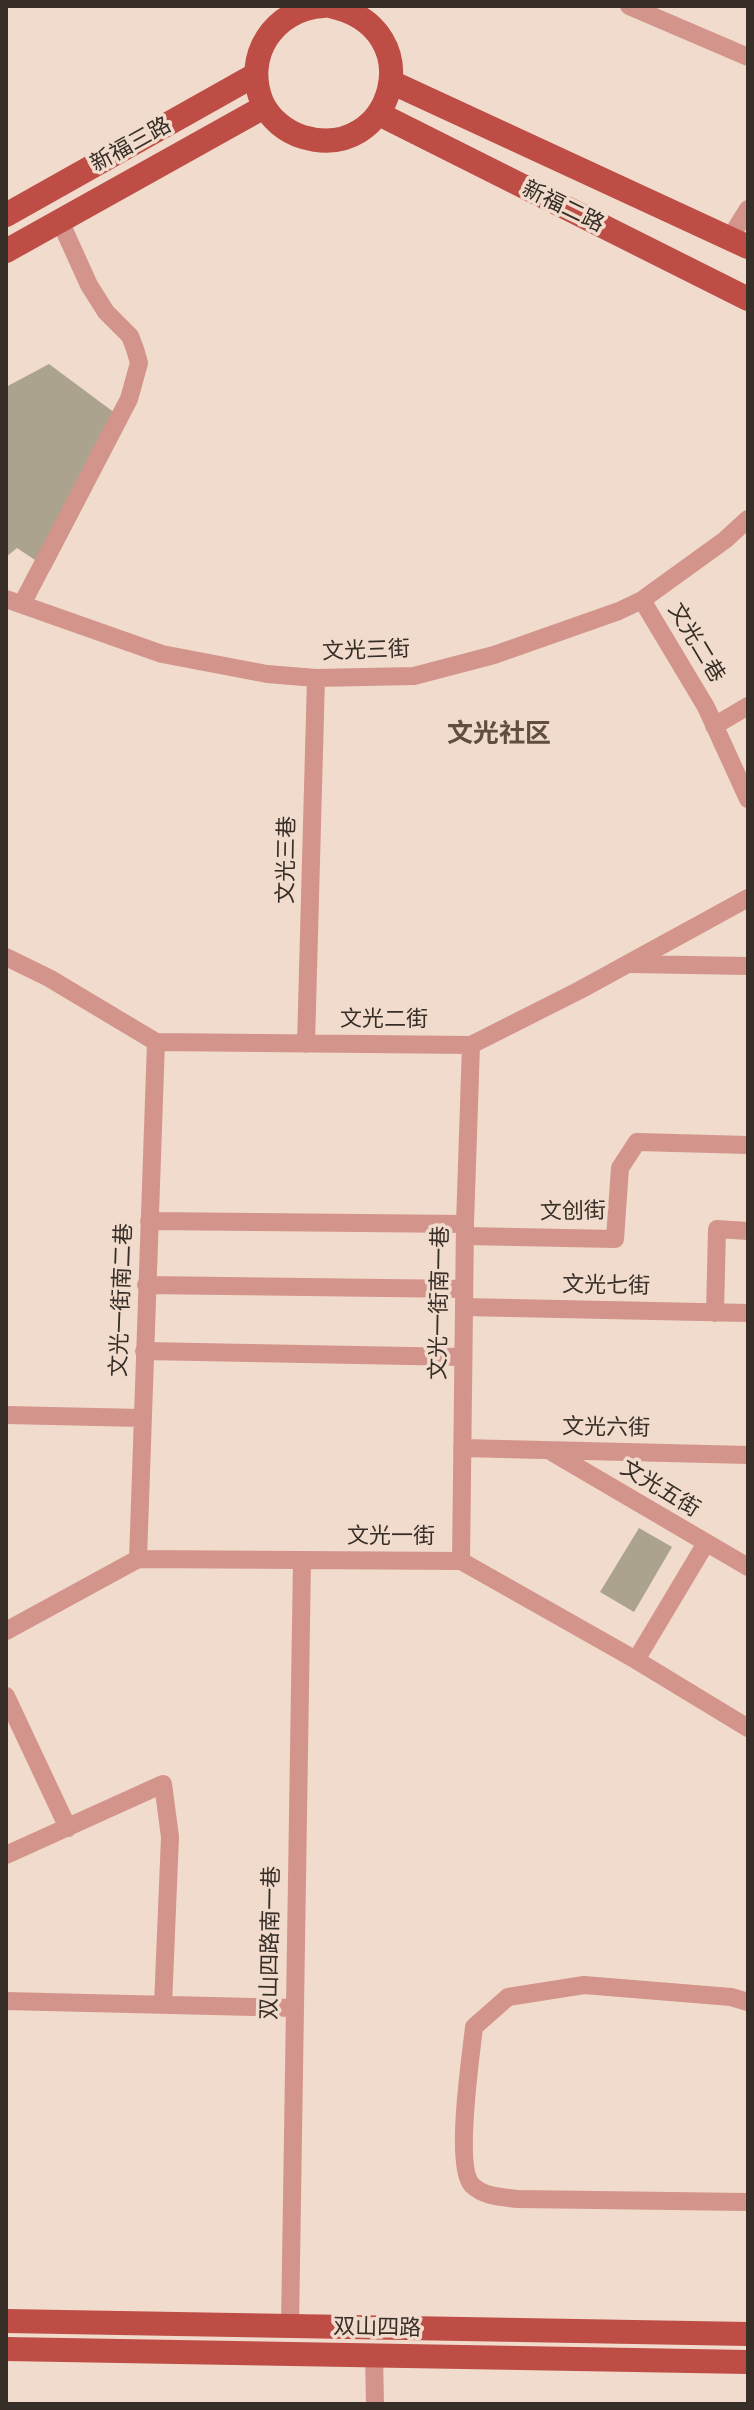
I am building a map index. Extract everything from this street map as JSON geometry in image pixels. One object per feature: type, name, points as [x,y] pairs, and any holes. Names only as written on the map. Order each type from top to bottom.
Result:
[{"type":"main road","points":[[324,7],[362,17],[376,30],[386,45],[391,63],[391,82],[379,114],[361,130],[339,139],[316,141],[293,134],[274,120],[264,107],[255,75],[264,40],[277,24],[324,7]]},
{"type":"main road","name":"新福三路","points":[[6,215],[255,75]]},
{"type":"main road","name":"新福二路","points":[[391,82],[739,242]]},
{"type":"main road","points":[[6,251],[264,107]]},
{"type":"main road","name":"新福二路","points":[[379,114],[748,299]]},
{"type":"main road","name":"双山四路","points":[[6,2321],[748,2334]]},
{"type":"main road","name":"双山四路","points":[[6,2349],[748,2362]]},
{"type":"street","points":[[629,6],[748,57]]},
{"type":"street","points":[[739,242],[748,209]]},
{"type":"street","points":[[14,601],[129,399],[139,363],[130,336],[106,312],[89,285],[60,221]]},
{"type":"street","name":"文光三街","points":[[14,601],[162,654],[267,674],[316,678],[414,676],[494,655],[619,611],[642,600],[725,540],[748,519]]},
{"type":"street","name":"文光二巷","points":[[642,600],[706,707],[748,799]]},
{"type":"street","name":"文光三巷","points":[[306,1044],[316,678]]},
{"type":"street","points":[[714,726],[748,706]]},
{"type":"street","name":"文光二街","points":[[156,1042],[471,1045],[748,898]]},
{"type":"street","points":[[6,957],[49,978],[156,1042]]},
{"type":"street","points":[[628,964],[748,966]]},
{"type":"street","name":"文光一街南二巷","points":[[138,1559],[156,1042]]},
{"type":"street","name":"文光一街南一巷","points":[[461,1561],[465,1230],[471,1045]]},
{"type":"street","name":"文创街","points":[[465,1230],[615,1239],[620,1168],[637,1142],[748,1145]]},
{"type":"street","points":[[149,1221],[465,1230]]},
{"type":"street","points":[[715,1313],[717,1229],[748,1231]]},
{"type":"street","name":"文光七街","points":[[146,1285],[748,1313]]},
{"type":"street","points":[[144,1351],[463,1357]]},
{"type":"street","points":[[6,1415],[142,1418]]},
{"type":"street","name":"文光六街","points":[[462,1448],[748,1455]]},
{"type":"street","name":"文光五街","points":[[549,1451],[748,1567]]},
{"type":"street","points":[[636,1660],[706,1543]]},
{"type":"street","name":"文光一街","points":[[6,1631],[138,1559],[461,1561],[636,1660],[748,1728]]},
{"type":"street","name":"双山四路南一巷","points":[[290,2326],[302,1560]]},
{"type":"street","points":[[6,1696],[68,1828]]},
{"type":"street","points":[[6,1855],[163,1784],[170,1837],[163,2005]]},
{"type":"street","points":[[748,2002],[731,1997],[584,1985],[508,1997],[474,2027],[464,2120],[466,2177],[474,2187],[490,2196],[748,2202]]},
{"type":"street","points":[[6,2001],[294,2008]]},
{"type":"street","points":[[374,2355],[375,2404]]},
{"type":"building","points":[[49,364],[127,422],[50,570],[17,548],[6,557],[6,387]]},
{"type":"building","points":[[639,1528],[672,1547],[634,1612],[600,1592]]},
{"type":"district","name":"文光社区","points":[[499,735]]}]
